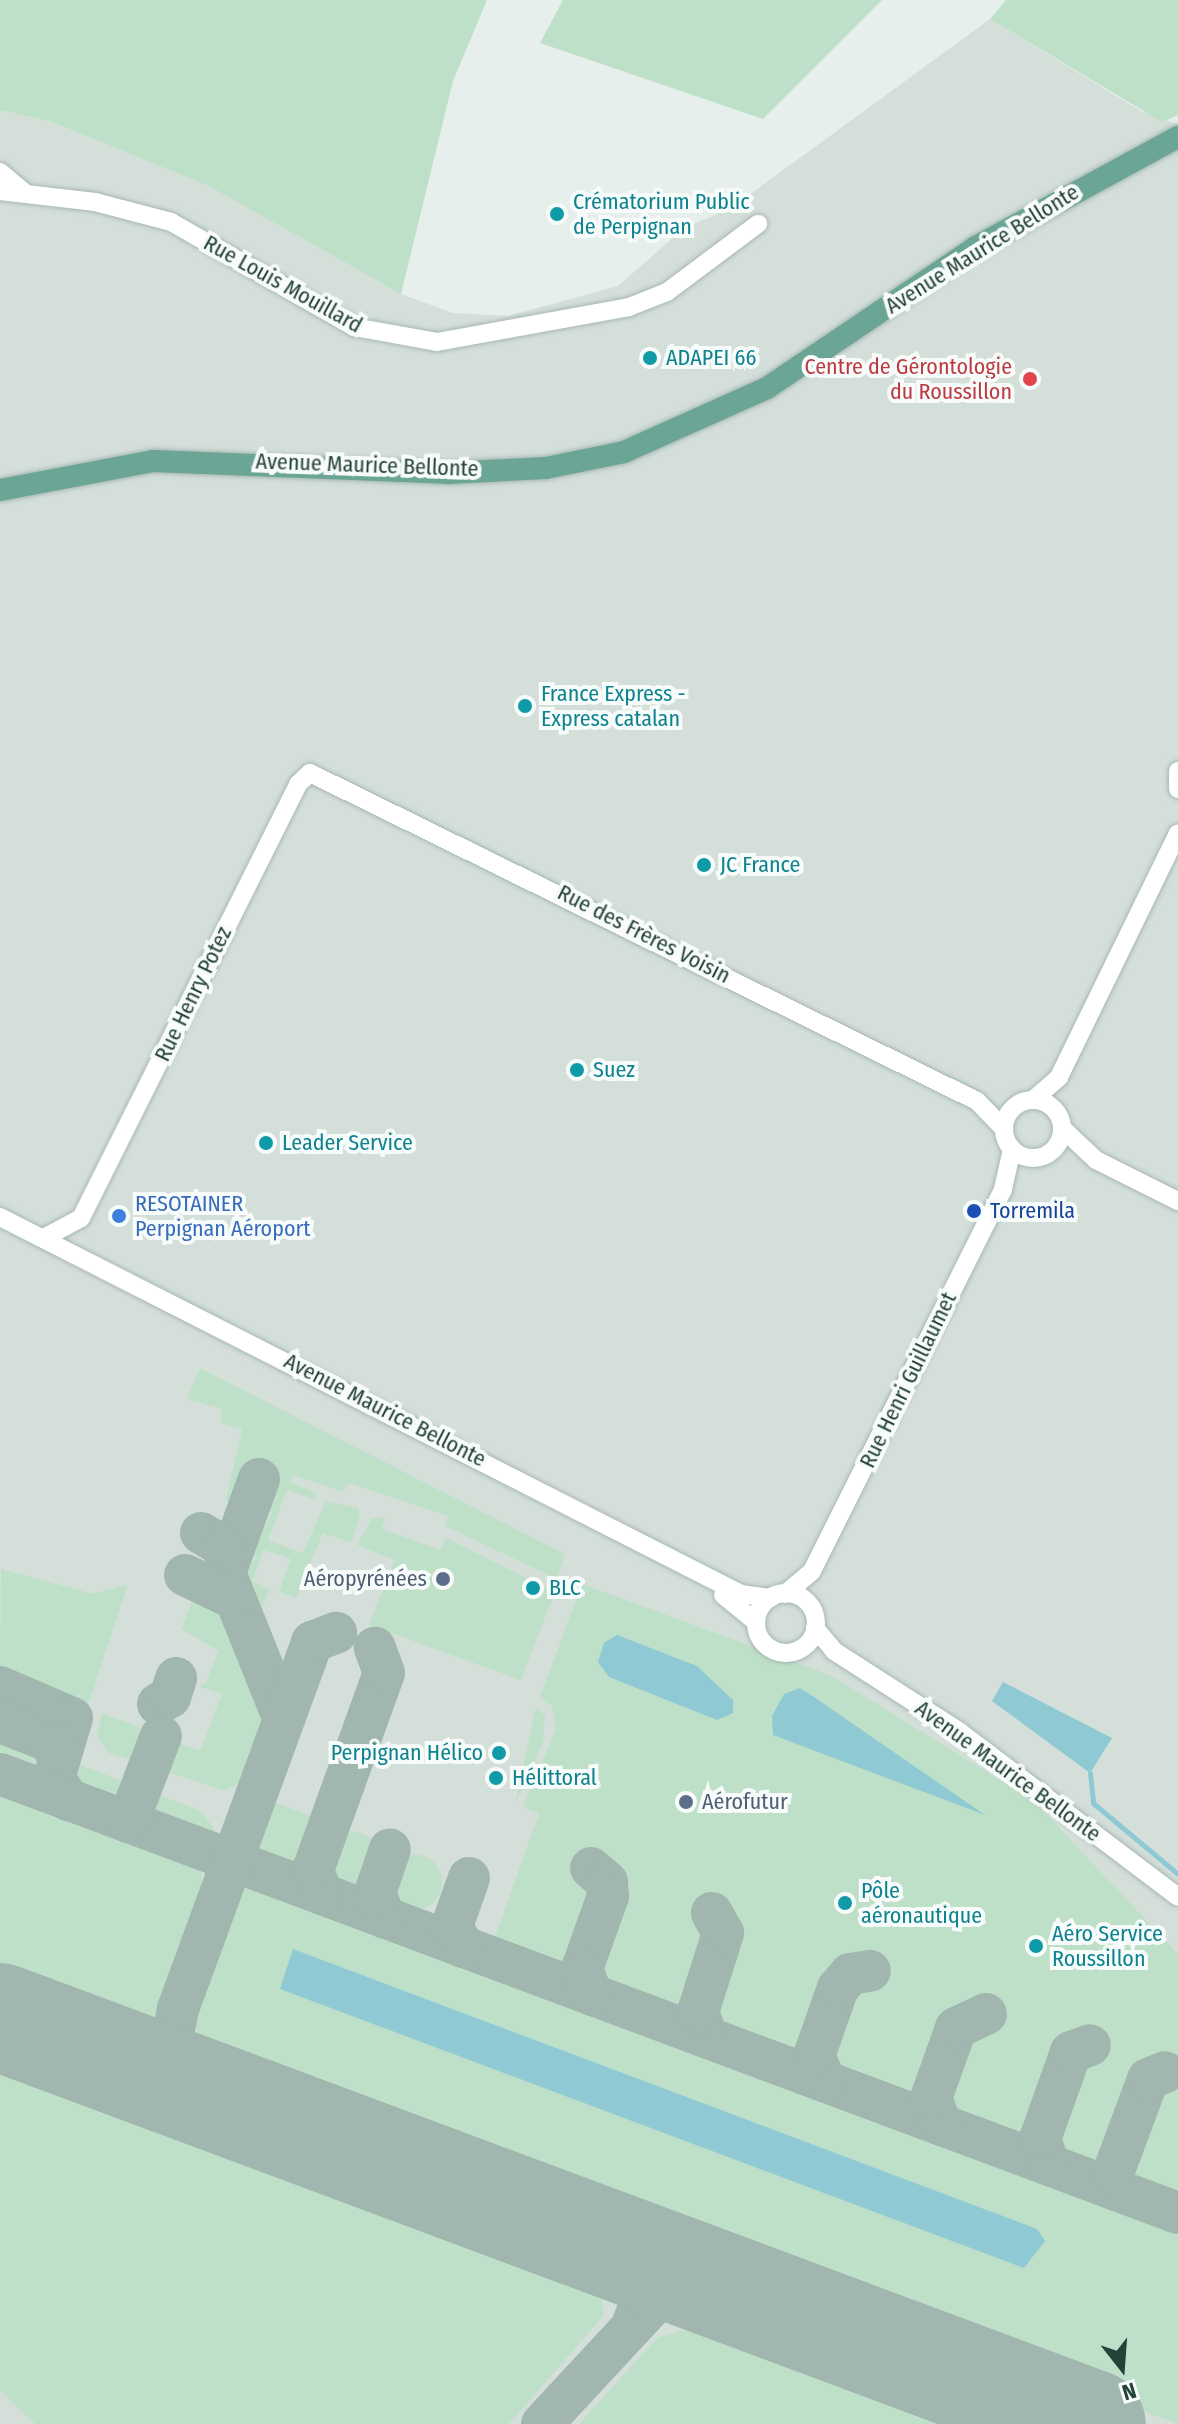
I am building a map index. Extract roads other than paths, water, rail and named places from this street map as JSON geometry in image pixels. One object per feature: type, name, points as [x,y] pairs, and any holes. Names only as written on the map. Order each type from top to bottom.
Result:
[{"type":"main road","name":"Avenue Maurice Bellonte","points":[[0,490],[153,461],[447,473],[546,468],[624,452],[767,388],[976,247],[1178,137]]},
{"type":"street","name":"Rue Louis Mouillard","points":[[0,172],[25,193]]},
{"type":"street","name":"Rue Louis Mouillard","points":[[0,191],[25,193],[171,222],[354,327],[437,342],[629,307],[667,292],[758,224]]},
{"type":"street","points":[[1178,771],[1178,789]]},
{"type":"street","name":"Rue des Frères Voisin","points":[[310,773],[977,1101],[1004,1129]]},
{"type":"street","name":"Rue Henry Potez","points":[[81,1218],[298,784],[310,773]]},
{"type":"street","points":[[1178,833],[1059,1077],[1026,1103],[1004,1129],[1012,1149],[1042,1156],[1096,1160],[1178,1201]]},
{"type":"street","points":[[1059,1077],[1059,1119]]},
{"type":"street","name":"Rue des Frères Voisin","points":[[977,1101],[1026,1103],[1059,1119],[1096,1160]]},
{"type":"street","name":"Rue Henri Guillaumet","points":[[1003,1189],[1042,1156],[1059,1119]]},
{"type":"street","name":"Rue Henri Guillaumet","points":[[811,1608],[812,1571],[1003,1189],[1012,1149]]},
{"type":"street","name":"Avenue Maurice Bellonte","points":[[0,1217],[89,1259],[741,1594],[778,1596]]},
{"type":"street","points":[[44,1238],[81,1218],[89,1259]]},
{"type":"street","name":"Avenue Maurice Bellonte","points":[[0,1228],[736,1602],[756,1622]]},
{"type":"street","name":"Rue Henri Guillaumet","points":[[778,1596],[812,1571]]},
{"type":"street","points":[[778,1596],[811,1608],[815,1628],[801,1649],[770,1648],[756,1622],[778,1596]]},
{"type":"street","name":"Avenue Maurice Bellonte","points":[[815,1628],[834,1651],[960,1732],[1178,1897]]},
{"type":"street","name":"Avenue Maurice Bellonte","points":[[801,1649],[834,1651]]},
{"type":"water","points":[[617,1635],[697,1666],[733,1700],[733,1713],[717,1720],[609,1677],[598,1662],[604,1643]]},
{"type":"water","points":[[1003,1682],[1112,1738],[1090,1773],[992,1701]]},
{"type":"water","points":[[800,1688],[985,1815],[773,1735],[772,1716],[784,1694]]},
{"type":"water","points":[[293,1949],[1037,2229],[1045,2241],[1024,2268],[280,1989]]},
{"type":"waterway","points":[[1090,1773],[1093,1803],[1178,1874]]},
{"type":"place","name":"Crématorium Public de Perpignan","points":[[557,214]]},
{"type":"place","name":"ADAPEI 66","points":[[650,358]]},
{"type":"place","name":"Centre de Gérontologie du Roussillon","points":[[1030,379]]},
{"type":"place","name":"France Express - Express catalan","points":[[525,706]]},
{"type":"place","name":"JC France","points":[[704,865]]},
{"type":"place","name":"Suez","points":[[577,1070]]},
{"type":"place","name":"Leader Service","points":[[266,1143]]},
{"type":"place","name":"Torremila","points":[[974,1211]]},
{"type":"place","name":"RESOTAINER Perpignan Aéroport","points":[[119,1216]]},
{"type":"place","name":"Aéropyrénées","points":[[443,1579]]},
{"type":"place","name":"BLC","points":[[533,1588]]},
{"type":"place","name":"Perpignan Hélico","points":[[499,1753]]},
{"type":"place","name":"Hélittoral","points":[[496,1778]]},
{"type":"place","name":"Aérofutur","points":[[686,1802]]},
{"type":"place","name":"Pôle aéronautique","points":[[845,1903]]},
{"type":"place","name":"Aéro Service Roussillon","points":[[1036,1946]]}]
